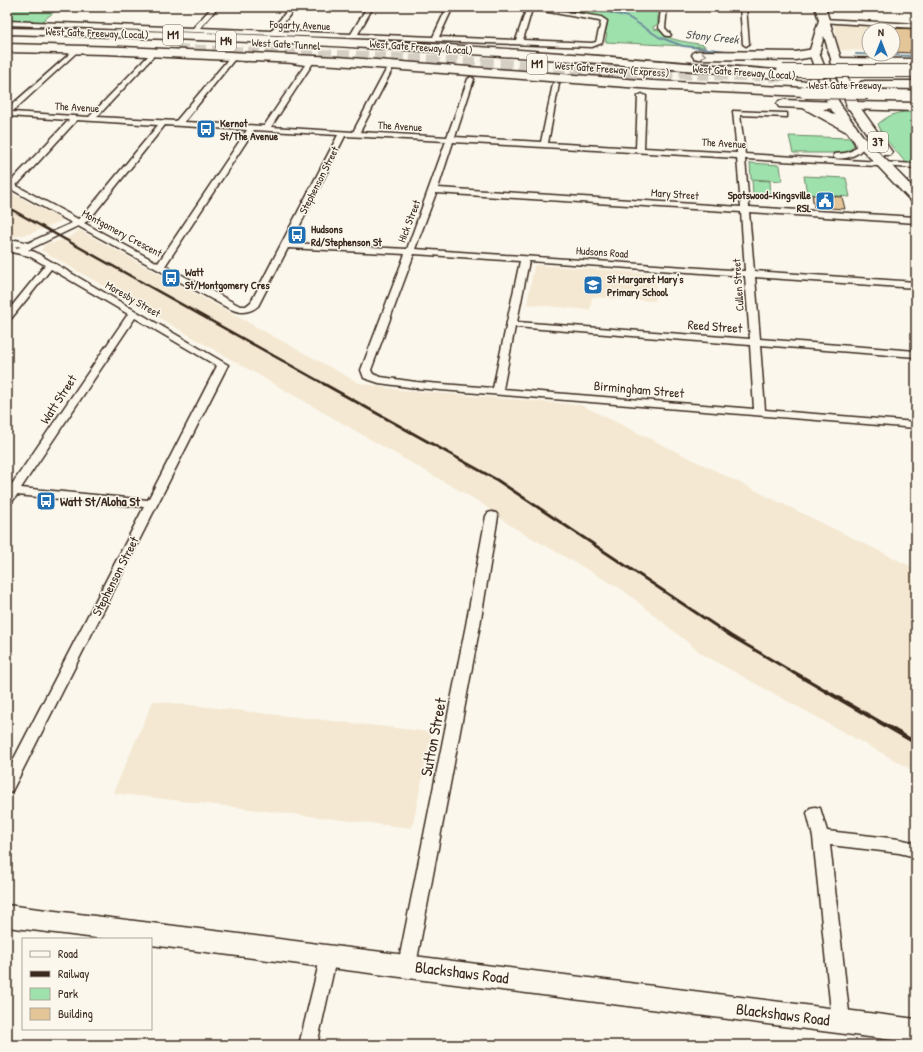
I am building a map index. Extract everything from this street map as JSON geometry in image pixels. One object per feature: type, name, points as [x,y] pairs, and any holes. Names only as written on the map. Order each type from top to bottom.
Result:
[{"type":"highway","name":"West Gate Freeway (Local)","points":[[7,30],[172,35],[415,47],[614,61],[803,83]]},
{"type":"highway","name":"West Gate Tunnel","points":[[7,34],[323,45],[564,61]]},
{"type":"highway","name":"West Gate Freeway (Express)","points":[[7,39],[264,47],[434,57],[803,83],[833,78]]},
{"type":"highway","name":"M1","points":[[7,44],[296,53]]},
{"type":"highway","points":[[415,47],[582,54],[816,57]]},
{"type":"highway","name":"West Gate Freeway (Local)","points":[[7,48],[108,51],[296,53]]},
{"type":"highway","points":[[832,48],[840,55],[851,58],[895,63]]},
{"type":"highway","name":"M1","points":[[108,51],[271,57],[441,68],[653,85],[803,83],[868,85],[916,93]]},
{"type":"highway","name":"West Gate Freeway","points":[[296,53],[691,80],[803,83]]},
{"type":"highway","points":[[614,61],[783,71],[916,71]]},
{"type":"highway","points":[[836,62],[916,63]]},
{"type":"highway","points":[[441,68],[630,86],[745,102],[834,105]]},
{"type":"highway","name":"West Gate Freeway","points":[[833,78],[868,85],[916,85]]},
{"type":"highway","name":"West Gate Freeway","points":[[868,85],[916,78]]},
{"type":"highway","points":[[802,105],[814,109],[854,133]]},
{"type":"highway","points":[[857,111],[865,114],[877,111],[916,108]]},
{"type":"main road","name":"37","points":[[820,7],[836,62],[857,111],[916,187]]},
{"type":"main road","name":"37","points":[[823,21],[816,57],[834,105],[854,133],[916,198]]},
{"type":"main road","points":[[816,57],[836,62]]},
{"type":"main road","points":[[834,105],[857,111]]},
{"type":"main road","name":"Blackshaws Road","points":[[7,916],[329,955],[916,1031]]},
{"type":"street","points":[[207,7],[215,7]]},
{"type":"street","points":[[194,30],[215,7]]},
{"type":"street","points":[[272,34],[293,7]]},
{"type":"street","points":[[352,37],[370,7]]},
{"type":"street","points":[[435,40],[450,7]]},
{"type":"street","points":[[519,42],[530,7]]},
{"type":"street","name":"Fogarty Avenue","points":[[7,24],[435,40],[592,45],[599,43],[603,20],[530,7]]},
{"type":"street","points":[[664,7],[662,28],[668,35]]},
{"type":"street","points":[[743,7],[746,44]]},
{"type":"street","points":[[823,21],[916,26]]},
{"type":"street","points":[[7,114],[73,53]]},
{"type":"street","points":[[91,119],[151,56]]},
{"type":"street","points":[[178,124],[232,58],[310,64],[266,129]]},
{"type":"street","points":[[356,134],[389,70]]},
{"type":"street","name":"Hick Street","points":[[366,370],[433,190],[471,79]]},
{"type":"street","points":[[544,144],[556,84]]},
{"type":"street","points":[[640,150],[642,96]]},
{"type":"street","name":"Cullen Street","points":[[760,412],[745,209],[736,113],[784,115]]},
{"type":"street","name":"The Avenue","points":[[7,114],[916,166]]},
{"type":"street","points":[[7,185],[16,181],[75,118]]},
{"type":"street","points":[[17,247],[41,239],[78,223],[92,213],[163,123]]},
{"type":"street","points":[[160,267],[252,128]]},
{"type":"street","name":"Stephenson Street","points":[[248,309],[255,304],[343,133]]},
{"type":"street","name":"The Avenue","points":[[792,158],[849,155],[856,152],[860,147],[854,133]]},
{"type":"street","name":"Montgomery Crescent","points":[[7,185],[237,308],[248,309]]},
{"type":"street","name":"Mary Street","points":[[433,190],[916,220]]},
{"type":"street","name":"Hudsons Road","points":[[286,245],[525,258],[916,285]]},
{"type":"street","name":"Moresby Street","points":[[17,247],[223,365]]},
{"type":"street","points":[[497,392],[525,258]]},
{"type":"street","points":[[7,318],[50,265]]},
{"type":"street","name":"Watt Street","points":[[9,494],[133,313]]},
{"type":"street","name":"Reed Street","points":[[511,324],[916,354]]},
{"type":"street","name":"Stephenson Street","points":[[7,787],[223,365]]},
{"type":"street","name":"Birmingham Street","points":[[366,370],[368,376],[395,383],[916,425]]},
{"type":"street","points":[[9,494],[152,504]]},
{"type":"street","name":"Sutton Street","points":[[407,965],[473,625],[492,516]]},
{"type":"street","points":[[815,813],[821,837],[841,1022]]},
{"type":"street","points":[[821,837],[899,846],[916,850]]},
{"type":"street","points":[[308,1045],[329,955]]},
{"type":"shaded area","points":[[834,24],[861,25],[861,51],[842,50],[839,48]]},
{"type":"shaded area","points":[[901,27],[902,27],[911,53],[901,52]]},
{"type":"shaded area","points":[[7,191],[63,220],[32,233],[12,237],[7,233]]},
{"type":"shaded area","points":[[79,230],[359,383],[401,390],[581,405],[916,569],[916,772],[702,654],[623,590],[511,526],[481,503],[41,250],[47,243],[54,243],[73,235]]},
{"type":"shaded area","name":"St Margaret Mary's Primary School","points":[[534,266],[657,274],[655,301],[592,297],[590,310],[527,304]]},
{"type":"shaded area","points":[[153,701],[432,732],[412,828],[113,793]]},
{"type":"green space","points":[[7,7],[60,7],[39,24],[7,24]]},
{"type":"green space","points":[[543,7],[639,7],[658,11],[658,24],[653,27],[654,29],[673,39],[704,45],[705,47],[605,42],[608,22],[602,17]]},
{"type":"green space","points":[[916,111],[916,164],[906,163],[883,136],[878,124],[887,117],[905,112]]},
{"type":"green space","points":[[789,136],[850,138],[854,145],[851,149],[844,153],[793,153]]},
{"type":"green space","points":[[750,163],[780,165],[782,181],[751,179]]},
{"type":"green space","points":[[804,176],[846,178],[850,197],[807,194]]},
{"type":"green space","points":[[752,180],[770,181],[771,196],[753,195]]},
{"type":"building","points":[[901,28],[916,29],[916,50],[910,50],[911,53],[901,52]]},
{"type":"building","name":"Spotswood-Kingsville RSL","points":[[812,195],[842,197],[845,209],[814,207]]},
{"type":"waterway","name":"Stony Creek","points":[[589,7],[628,17],[659,37],[683,46],[726,51],[785,52]]},
{"type":"waterway","name":"Stony Creek","points":[[856,54],[916,56]]},
{"type":"tunnel","points":[[176,50],[368,57],[636,72],[781,76]]},
{"type":"railway","points":[[7,207],[326,385]]},
{"type":"railway","points":[[324,384],[497,480],[731,636],[794,673]]},
{"type":"railway","points":[[793,672],[916,743]]},
{"type":"place","name":"Kernot St/The Avenue","points":[[206,129]]},
{"type":"place","name":"Spotswood-Kingsville RSL","points":[[825,201]]},
{"type":"place","name":"Hudsons Rd/Stephenson St","points":[[297,235]]},
{"type":"place","name":"Watt St/Montgomery Cres","points":[[171,278]]},
{"type":"place","name":"St Margaret Mary's Primary School","points":[[593,285]]},
{"type":"place","name":"Watt St/Aloha St","points":[[46,501]]}]
